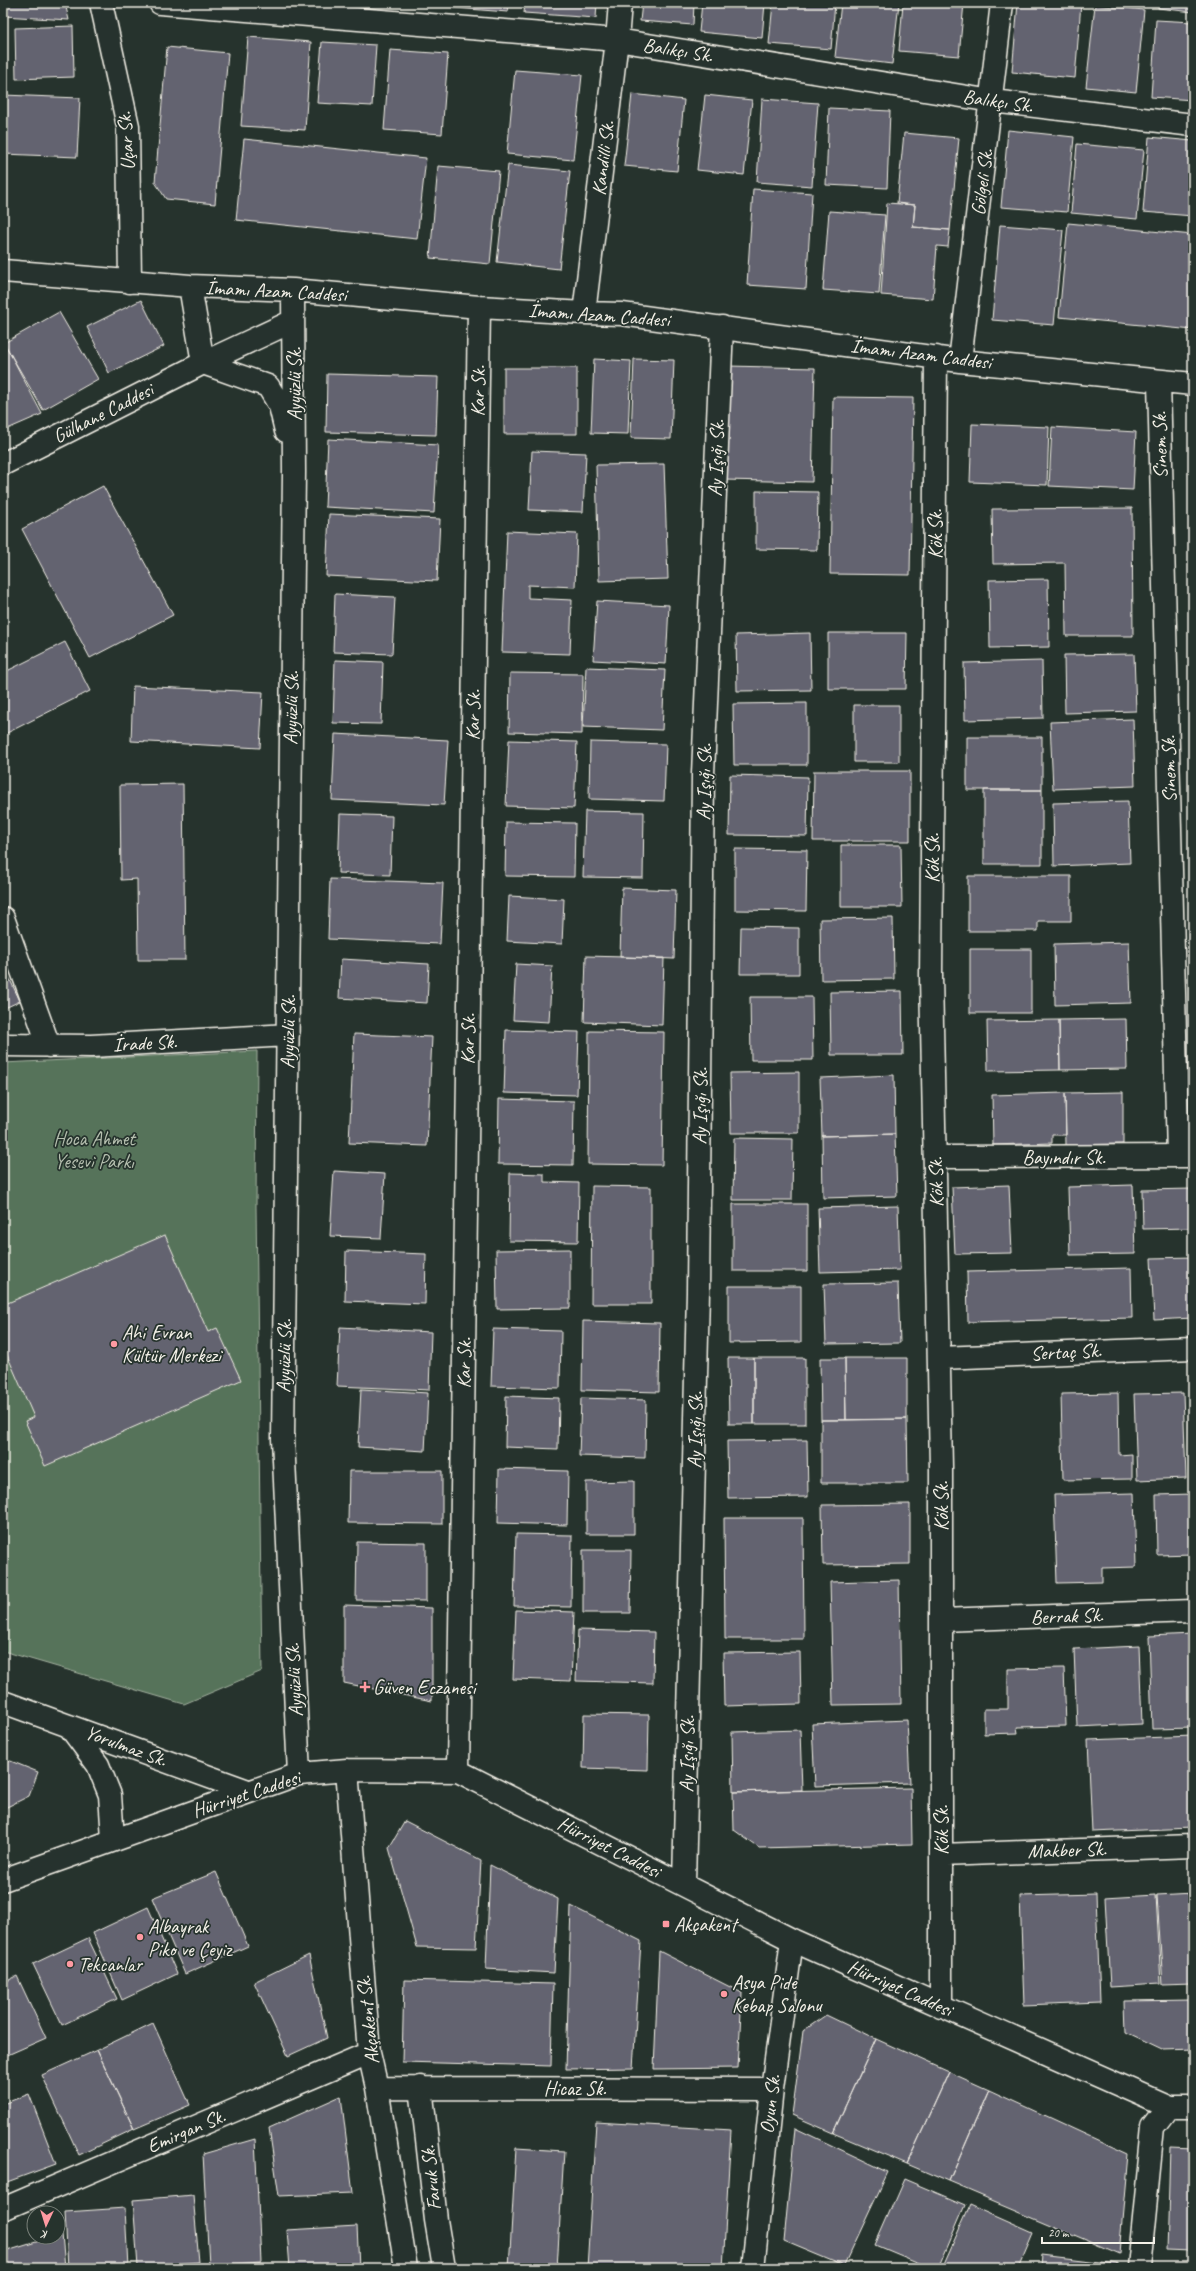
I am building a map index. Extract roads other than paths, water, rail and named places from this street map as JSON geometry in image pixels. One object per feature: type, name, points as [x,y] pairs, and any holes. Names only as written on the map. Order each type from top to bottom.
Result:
[{"type":"street","name":"Uçar Sk.","points":[[101,3],[128,126],[130,282]]},
{"type":"street","name":"Balıkçı Sk.","points":[[160,3],[617,40],[992,101],[1193,125]]},
{"type":"street","name":"Kandilli Sk.","points":[[584,313],[617,40],[620,3]]},
{"type":"street","name":"Gölgeli Sk.","points":[[960,361],[992,101],[1002,3]]},
{"type":"street","name":"İmamı Azam Caddesi","points":[[3,271],[190,286],[293,290],[479,307],[622,314],[960,361],[1193,384]]},
{"type":"street","points":[[190,286],[203,363],[268,386],[280,406],[294,473]]},
{"type":"street","name":"Ayyüzlü Sk.","points":[[293,290],[294,473],[283,1439],[298,1774]]},
{"type":"street","name":"Kar Sk.","points":[[458,1771],[479,307]]},
{"type":"street","name":"Gülhane Caddesi","points":[[3,464],[203,363],[293,320]]},
{"type":"street","name":"Ay Işığı Sk.","points":[[684,1884],[698,1292],[703,774],[722,327]]},
{"type":"street","name":"Kök Sk.","points":[[936,357],[931,968],[939,1358],[941,2006]]},
{"type":"street","name":"Sinem Sk.","points":[[1159,381],[1186,1156]]},
{"type":"street","points":[[3,918],[50,1046]]},
{"type":"street","name":"İrade Sk.","points":[[3,1045],[91,1046],[288,1035]]},
{"type":"street","name":"Bayındır Sk.","points":[[935,1157],[1186,1156]]},
{"type":"street","name":"Sertaç Sk.","points":[[939,1358],[1193,1348]]},
{"type":"street","name":"Berrak Sk.","points":[[941,1620],[1193,1611]]},
{"type":"street","name":"Yorulmaz Sk.","points":[[3,1702],[248,1791]]},
{"type":"street","points":[[69,1726],[98,1765],[110,1795],[113,1840]]},
{"type":"street","name":"Hürriyet Caddesi","points":[[3,1880],[298,1774],[347,1770],[458,1771],[684,1884],[792,1940],[1169,2107],[1193,2107]]},
{"type":"street","name":"Akçakent Sk.","points":[[347,1770],[369,2053],[378,2088],[406,2268]]},
{"type":"street","name":"Makber Sk.","points":[[941,1855],[1193,1846]]},
{"type":"street","name":"Oyun Sk.","points":[[758,2266],[772,2089],[792,1940]]},
{"type":"street","name":"Emirgan Sk.","points":[[3,2210],[369,2053]]},
{"type":"street","name":"Hicaz Sk.","points":[[378,2088],[772,2089]]},
{"type":"street","name":"Faruk Sk.","points":[[421,2088],[436,2220],[444,2268]]},
{"type":"street","points":[[1139,2268],[1153,2128],[1169,2107]]},
{"type":"place","name":"Ahi Evran Kültür Merkezi","points":[[114,1344]]},
{"type":"place","name":"Güven Eczanesi","points":[[365,1687]]},
{"type":"place","name":"Akçakent","points":[[666,1924]]},
{"type":"place","name":"Albayrak Piko ve Çeyiz","points":[[140,1937]]},
{"type":"place","name":"Tekcanlar","points":[[70,1964]]},
{"type":"place","name":"Asya Pide Kebap Salonu","points":[[724,1994]]},
{"type":"park label","name":"Hoca Ahmet Yesevi Parkı","points":[[94,1150]]}]
